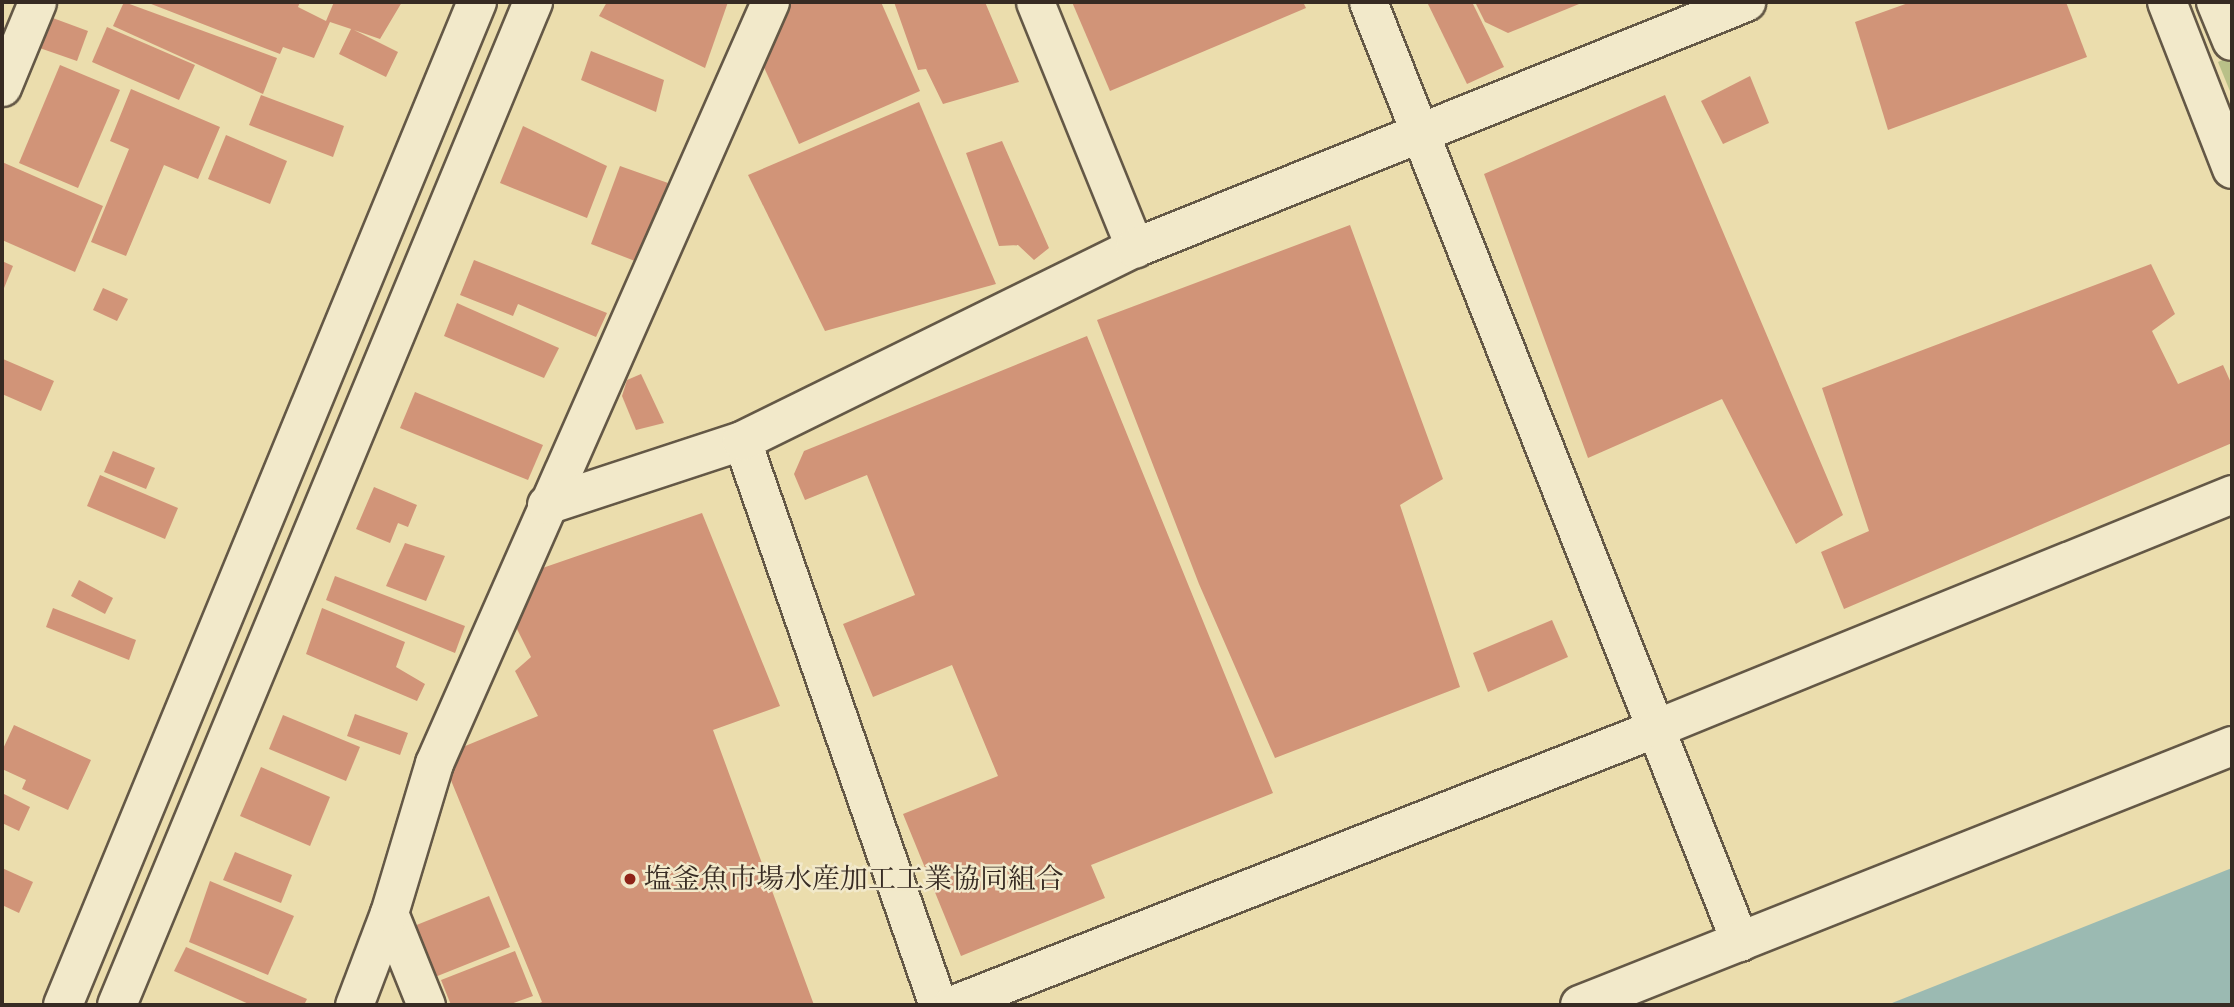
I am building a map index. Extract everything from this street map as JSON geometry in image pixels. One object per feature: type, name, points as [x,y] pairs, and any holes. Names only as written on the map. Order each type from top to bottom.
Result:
[{"type":"street","points":[[2,87],[37,2]]},
{"type":"street","points":[[63,1005],[477,2]]},
{"type":"street","points":[[117,1005],[533,2]]},
{"type":"street","points":[[354,1005],[389,913],[434,763],[770,2]]},
{"type":"street","points":[[1035,2],[1135,248]]},
{"type":"street","points":[[1367,2],[1416,132],[1740,943]]},
{"type":"street","points":[[547,505],[743,441],[1135,248],[1416,132],[1746,2]]},
{"type":"street","points":[[2167,2],[2232,169]]},
{"type":"street","points":[[2217,2],[2232,41]]},
{"type":"street","points":[[743,441],[938,1005]]},
{"type":"street","points":[[951,1005],[1656,728],[2232,494]]},
{"type":"street","points":[[1580,1005],[2232,746]]},
{"type":"street","points":[[389,913],[426,1005]]},
{"type":"green space","points":[[2229,57],[2232,65],[2232,96],[2218,62]]},
{"type":"water","points":[[2232,868],[2232,1005],[1887,1005]]},
{"type":"building","points":[[124,2],[277,58],[263,94],[113,26]]},
{"type":"building","points":[[146,2],[300,2],[298,7],[326,21],[334,2],[402,2],[380,39],[354,30],[398,52],[386,77],[339,54],[351,29],[330,22],[314,58],[283,47],[280,54]]},
{"type":"building","points":[[607,2],[728,2],[705,68],[599,16]]},
{"type":"building","points":[[773,2],[881,2],[920,91],[799,144],[757,52]]},
{"type":"building","points":[[894,2],[985,2],[1019,82],[943,104],[926,69],[918,70]]},
{"type":"building","points":[[1072,2],[1303,2],[1306,8],[1110,91]]},
{"type":"building","points":[[1427,2],[1472,2],[1504,67],[1467,84]]},
{"type":"building","points":[[1475,2],[1584,2],[1508,33],[1485,22]]},
{"type":"building","points":[[1911,2],[2066,2],[2087,57],[1888,130],[1855,22]]},
{"type":"building","points":[[42,14],[88,31],[77,61],[31,45]]},
{"type":"building","points":[[107,27],[195,65],[179,100],[92,62]]},
{"type":"building","points":[[591,51],[664,80],[656,112],[581,80]]},
{"type":"building","points":[[60,65],[120,90],[78,188],[19,163]]},
{"type":"building","points":[[1750,76],[1769,123],[1723,144],[1701,101]]},
{"type":"building","points":[[131,89],[220,127],[198,179],[164,165],[126,256],[91,242],[129,149],[110,141]]},
{"type":"building","points":[[261,95],[344,126],[333,157],[249,125]]},
{"type":"building","points":[[1665,95],[1843,515],[1796,544],[1722,399],[1588,458],[1484,174]]},
{"type":"building","points":[[919,102],[996,284],[825,331],[748,175]]},
{"type":"building","points":[[523,126],[607,166],[587,218],[500,183]]},
{"type":"building","points":[[226,135],[287,161],[270,204],[208,179]]},
{"type":"building","points":[[1002,141],[1049,248],[1034,260],[1018,245],[999,246],[966,153]]},
{"type":"building","points":[[2,162],[103,206],[75,272],[2,240]]},
{"type":"building","points":[[620,166],[668,183],[635,261],[591,244]]},
{"type":"building","points":[[1350,225],[1443,479],[1400,505],[1460,687],[1275,758],[1199,584],[1097,320]]},
{"type":"building","points":[[474,260],[607,313],[596,337],[518,304],[513,316],[460,295]]},
{"type":"building","points":[[2,261],[13,266],[2,293]]},
{"type":"building","points":[[2151,264],[2175,314],[2152,331],[2178,384],[2223,365],[2232,385],[2232,443],[1844,609],[1821,552],[1869,531],[1822,388]]},
{"type":"building","points":[[103,288],[128,299],[117,321],[93,310]]},
{"type":"building","points":[[457,303],[559,348],[544,378],[444,336]]},
{"type":"building","points":[[1087,336],[1273,793],[1091,865],[1105,898],[961,956],[903,814],[998,776],[952,665],[873,697],[843,624],[915,595],[867,475],[805,500],[794,474],[804,451]]},
{"type":"building","points":[[3,359],[54,381],[41,411],[2,394]]},
{"type":"building","points":[[641,374],[664,423],[636,430],[622,396],[627,380]]},
{"type":"building","points":[[415,392],[543,445],[528,480],[400,428]]},
{"type":"building","points":[[113,451],[155,468],[146,489],[104,472]]},
{"type":"building","points":[[100,475],[178,508],[165,539],[87,506]]},
{"type":"building","points":[[374,487],[417,505],[408,527],[398,523],[390,543],[356,529]]},
{"type":"building","name":"塩釜魚市場水産加工工業協同組合","points":[[702,513],[780,706],[713,730],[814,1005],[535,1005],[542,1002],[441,756],[538,716],[515,671],[531,657],[513,621],[528,573]]},
{"type":"building","points":[[405,543],[445,556],[426,601],[386,586]]},
{"type":"building","points":[[335,576],[465,626],[455,653],[326,600]]},
{"type":"building","points":[[79,580],[113,598],[105,614],[71,596]]},
{"type":"building","points":[[53,608],[136,640],[129,660],[46,627]]},
{"type":"building","points":[[322,608],[405,642],[396,667],[425,684],[417,701],[306,654]]},
{"type":"building","points":[[1552,620],[1568,657],[1488,692],[1473,653]]},
{"type":"building","points":[[355,714],[408,733],[400,755],[347,736]]},
{"type":"building","points":[[283,715],[360,747],[346,781],[269,749]]},
{"type":"building","points":[[14,725],[91,760],[68,810],[22,789],[26,780],[2,769],[2,751]]},
{"type":"building","points":[[261,767],[330,797],[310,846],[240,816]]},
{"type":"building","points":[[2,793],[30,807],[19,831],[2,823]]},
{"type":"building","points":[[235,852],[292,875],[281,903],[223,880]]},
{"type":"building","points":[[2,868],[33,882],[19,913],[2,905]]},
{"type":"building","points":[[210,881],[294,916],[268,975],[189,942]]},
{"type":"building","points":[[489,896],[510,947],[435,977],[414,926]]},
{"type":"building","points":[[186,947],[307,999],[304,1005],[251,1005],[174,971]]},
{"type":"building","points":[[515,951],[533,996],[508,1005],[451,1005],[441,980]]},
{"type":"place","name":"塩釜魚市場水産加工工業協同組合","points":[[630,879]]}]
